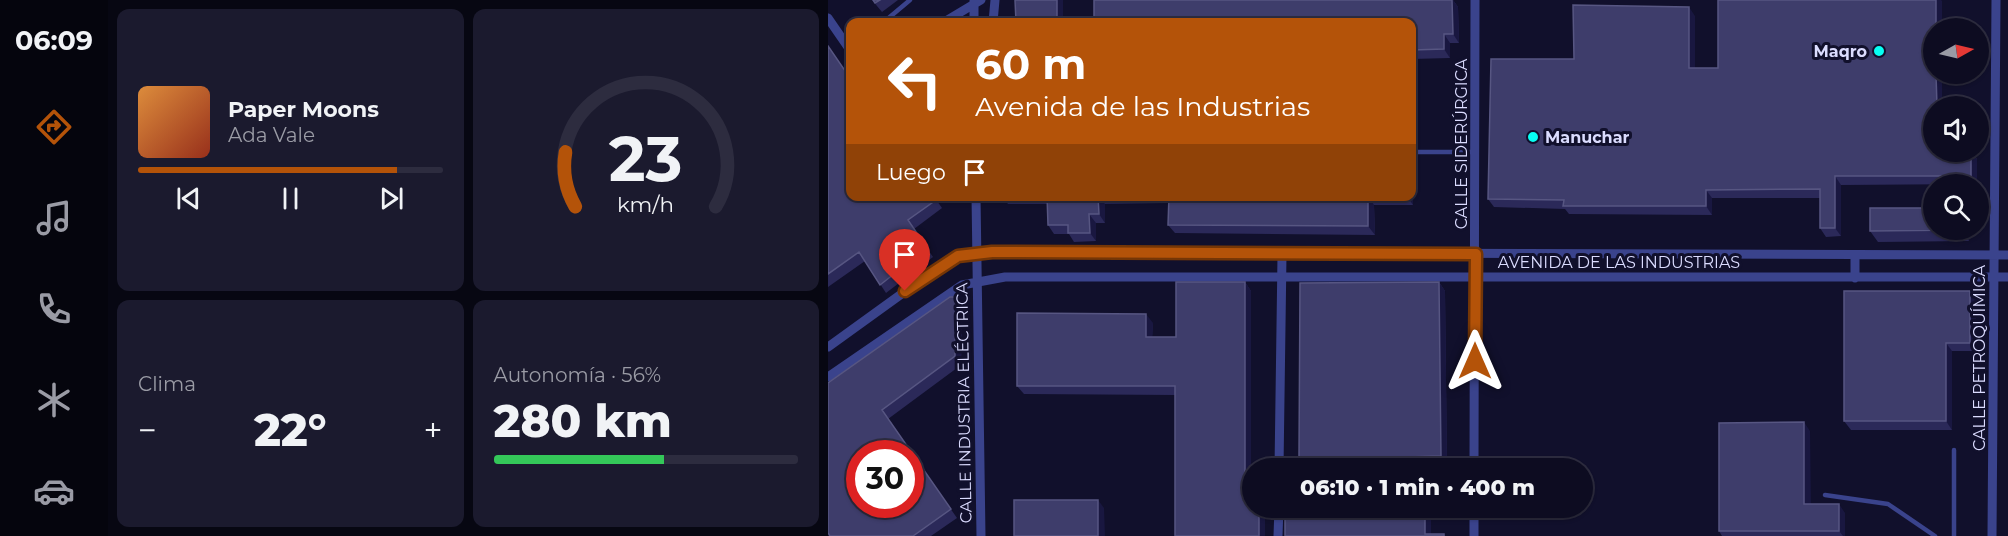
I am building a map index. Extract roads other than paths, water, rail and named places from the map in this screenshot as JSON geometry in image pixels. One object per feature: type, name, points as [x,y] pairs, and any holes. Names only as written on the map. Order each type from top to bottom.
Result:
[{"type":"street","points":[[993,18],[995,0]]},
{"type":"street","name":"CALLE SIDERÚRGICA","points":[[1474,458],[1475,0]]},
{"type":"street","name":"CALLE PETROQUÍMICA","points":[[1992,536],[1996,0]]},
{"type":"street","points":[[950,18],[976,1]]},
{"type":"street","points":[[974,18],[976,1]]},
{"type":"street","points":[[828,18],[846,44]]},
{"type":"street","name":"CALLE INDUSTRIA ELÉCTRICA","points":[[976,201],[981,536]]},
{"type":"street","name":"AVENIDA DE LAS INDUSTRIAS","points":[[828,347],[943,264],[958,256],[976,254],[2008,255]]},
{"type":"street","points":[[1279,458],[1282,255]]},
{"type":"street","points":[[1855,256],[1855,278]]},
{"type":"street","name":"AVENIDA DE LAS INDUSTRIAS","points":[[828,376],[951,291],[977,280],[1005,277],[2008,277]]},
{"type":"street","points":[[1278,536],[1279,518]]},
{"type":"street","points":[[1474,518],[1474,536]]},
{"type":"lane","points":[[889,18],[910,0]]},
{"type":"lane","points":[[1416,152],[1476,152]]},
{"type":"lane","points":[[1954,450],[1954,536]]},
{"type":"lane","points":[[1825,495],[1888,504],[1935,536]]},
{"type":"place","name":"Maqro","points":[[1879,51]]},
{"type":"place","name":"Manuchar","points":[[1533,137]]}]
